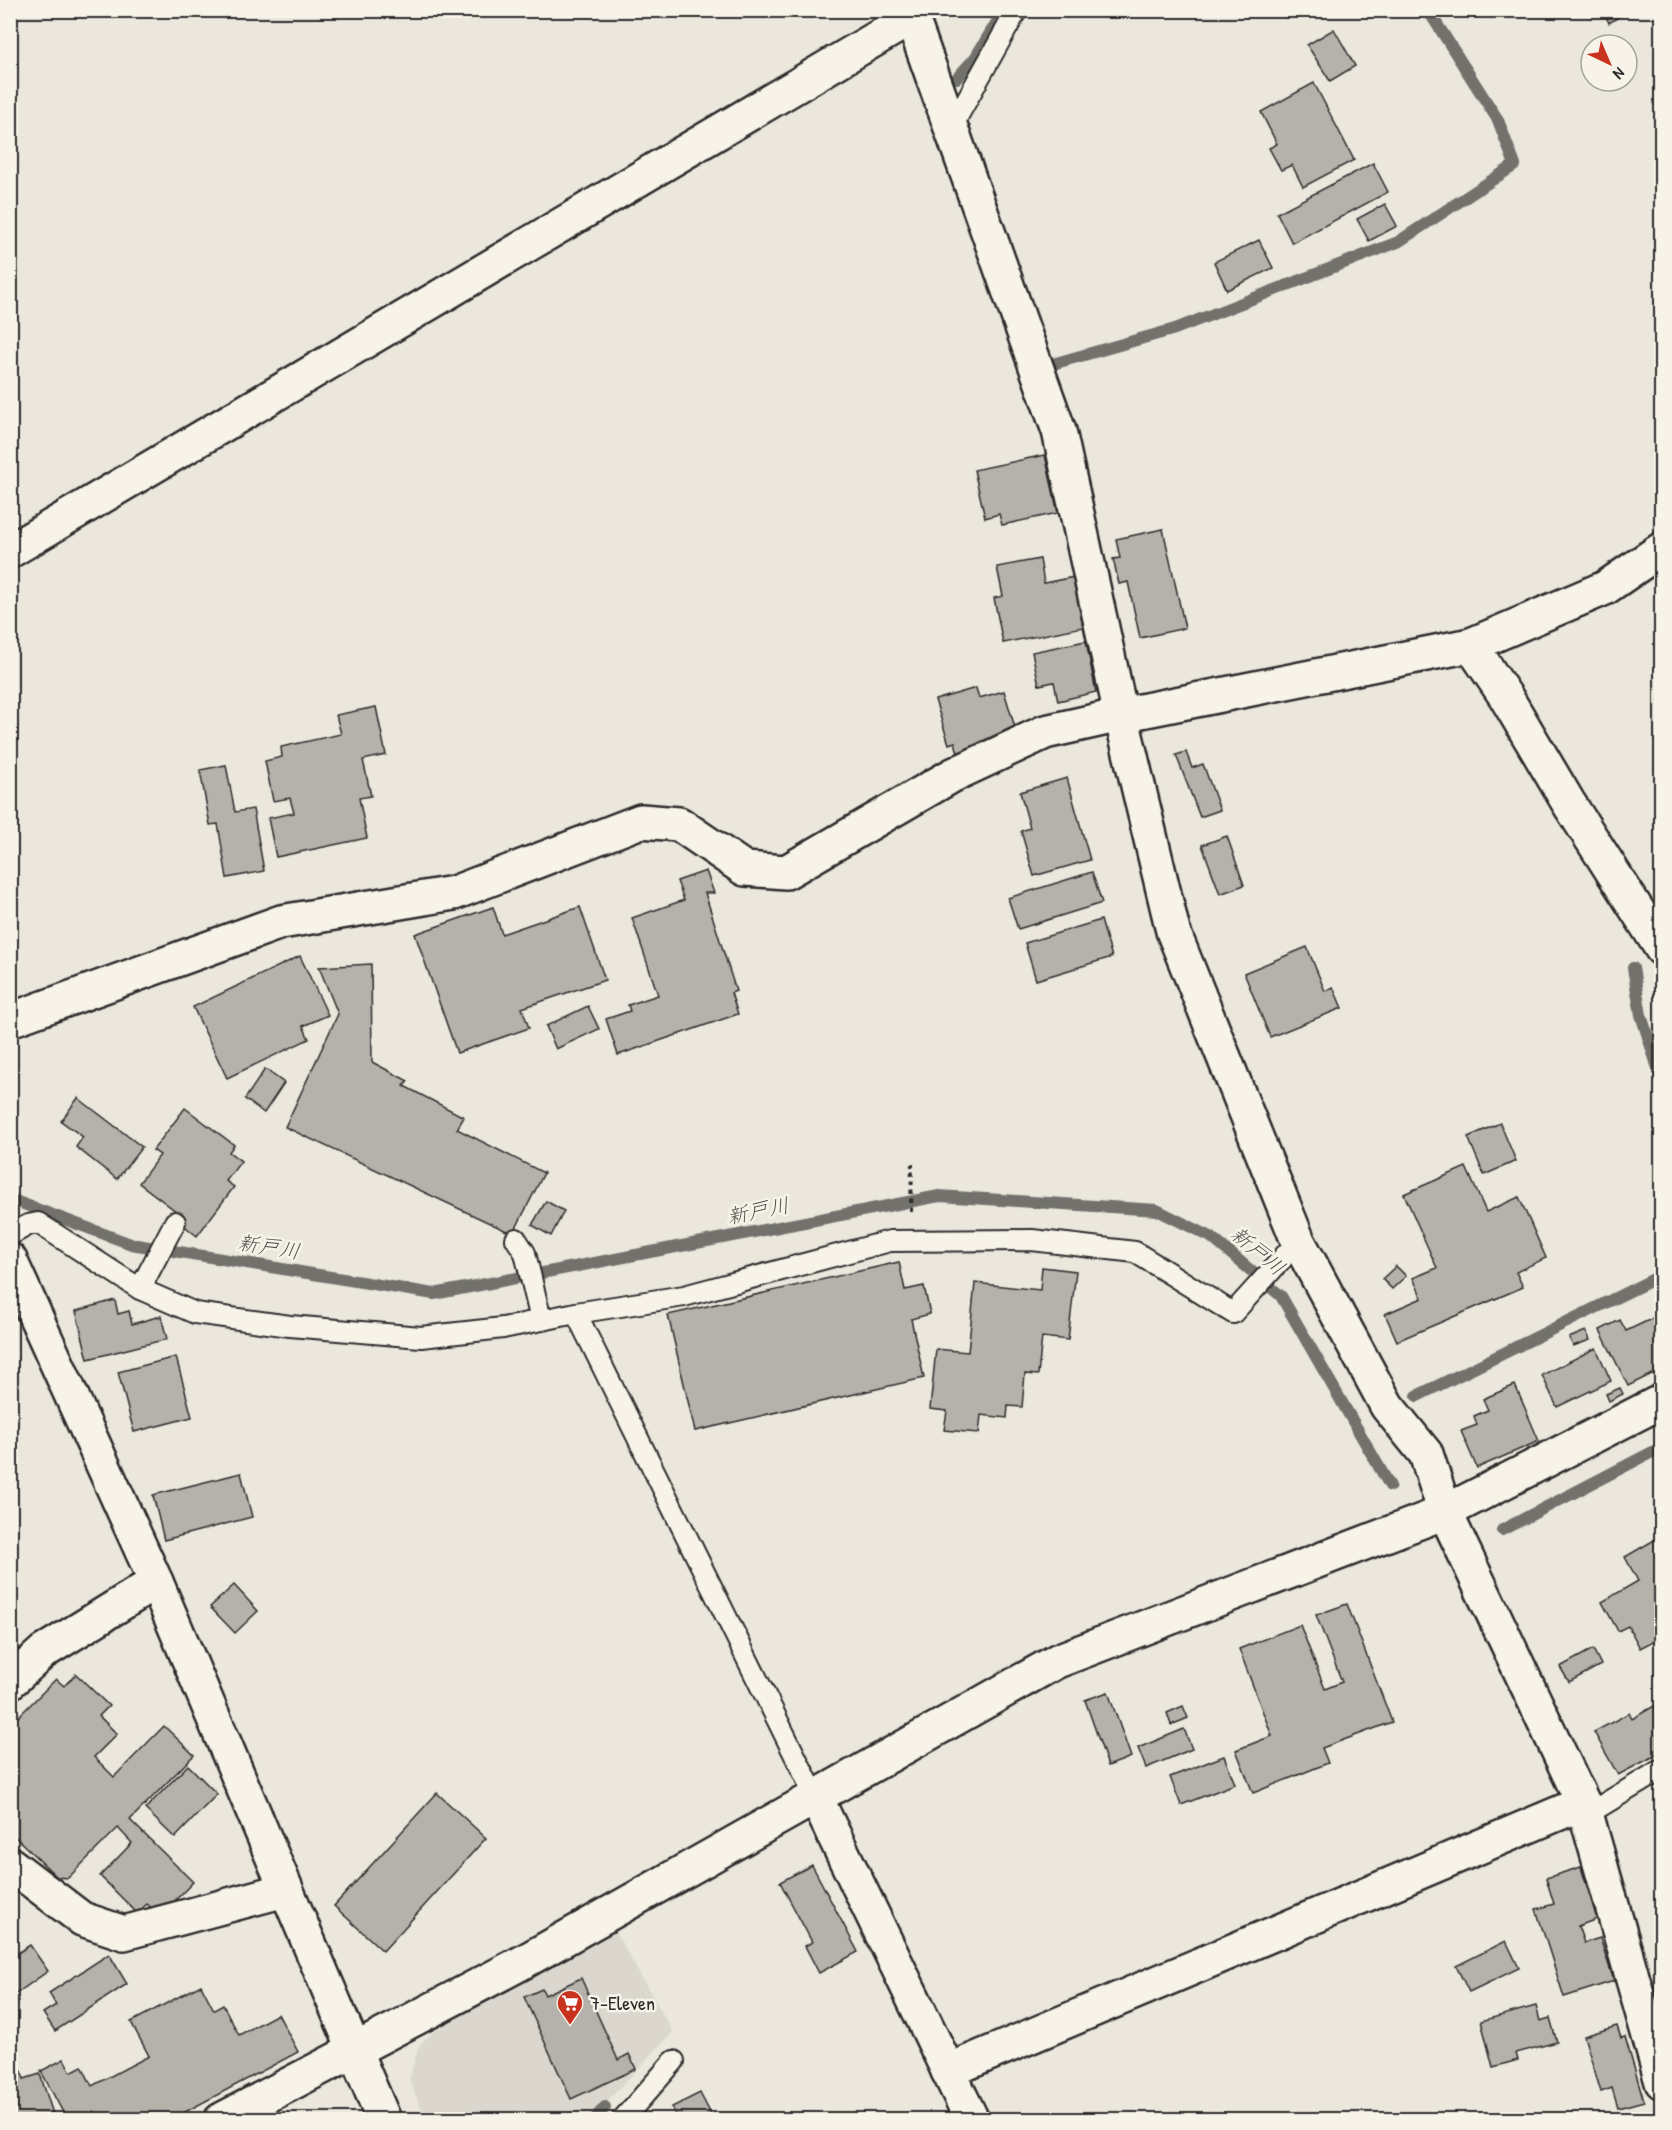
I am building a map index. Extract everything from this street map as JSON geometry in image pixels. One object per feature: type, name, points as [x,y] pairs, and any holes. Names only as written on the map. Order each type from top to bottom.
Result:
[{"type":"street","points":[[10,551],[910,14],[1059,431],[1121,715],[1173,931],[1291,1250],[1388,1406],[1426,1454],[1445,1512],[1585,1809],[1662,2082]]},
{"type":"street","points":[[10,1020],[281,922],[454,893],[641,821],[679,824],[745,869],[786,872],[953,775],[1045,732],[1470,645],[1605,588],[1662,549]]},
{"type":"street","points":[[1470,645],[1506,697],[1568,802],[1662,949]]},
{"type":"street","points":[[10,1260],[156,1582],[384,2120]]},
{"type":"street","points":[[221,2120],[525,1961],[1057,1661],[1445,1512],[1662,1401]]},
{"type":"street","points":[[10,1682],[43,1652],[156,1582]]},
{"type":"street","points":[[815,1796],[972,2120]]},
{"type":"street","points":[[948,2071],[1585,1809]]},
{"type":"street","points":[[10,1864],[82,1919],[124,1933],[285,1890]]},
{"type":"lane","points":[[951,128],[1017,10]]},
{"type":"lane","points":[[10,1235],[28,1225],[38,1223],[145,1280],[195,1314],[290,1326],[421,1337],[503,1328],[576,1313],[684,1296],[890,1241],[1032,1239],[1135,1252],[1233,1313],[1291,1250]]},
{"type":"lane","points":[[145,1280],[174,1224]]},
{"type":"lane","points":[[520,1246],[534,1286],[542,1320]]},
{"type":"lane","points":[[576,1313],[815,1796]]},
{"type":"lane","points":[[1585,1809],[1662,1769]]},
{"type":"lane","points":[[622,2120],[674,2061]]},
{"type":"path","points":[[910,1217],[912,1164]]},
{"type":"shaded area","points":[[613,1928],[673,2032],[590,2119],[426,2119],[409,2080],[419,2045],[430,2034]]},
{"type":"building","points":[[1603,10],[1630,10],[1609,23]]},
{"type":"building","points":[[1334,29],[1355,66],[1330,81],[1307,45]]},
{"type":"building","points":[[1314,83],[1354,160],[1303,187],[1292,165],[1281,170],[1269,148],[1277,144],[1261,112]]},
{"type":"building","points":[[1373,163],[1388,192],[1292,243],[1277,213]]},
{"type":"building","points":[[1385,204],[1397,226],[1369,241],[1357,219]]},
{"type":"building","points":[[1259,240],[1273,268],[1227,290],[1214,262]]},
{"type":"building","points":[[1045,455],[1058,513],[1002,525],[999,514],[985,518],[974,470]]},
{"type":"building","points":[[1163,529],[1185,628],[1140,638],[1128,582],[1119,584],[1113,559],[1120,558],[1116,539]]},
{"type":"building","points":[[1040,559],[1044,583],[1074,577],[1083,627],[1003,643],[994,598],[1003,596],[997,567]]},
{"type":"building","points":[[1086,641],[1096,692],[1058,701],[1054,682],[1039,685],[1032,652]]},
{"type":"building","points":[[976,688],[979,698],[1004,691],[1017,734],[958,753],[955,742],[949,744],[935,700]]},
{"type":"building","points":[[376,707],[386,755],[363,760],[371,796],[359,798],[367,838],[276,857],[268,818],[294,813],[290,798],[273,801],[265,761],[282,757],[281,747],[341,734],[336,715]]},
{"type":"building","points":[[1186,752],[1192,768],[1203,764],[1220,810],[1200,817],[1176,755]]},
{"type":"building","points":[[226,765],[235,812],[253,809],[264,871],[227,878],[218,824],[210,825],[200,770]]},
{"type":"building","points":[[1067,778],[1090,860],[1034,876],[1021,831],[1030,828],[1020,792]]},
{"type":"building","points":[[1227,836],[1244,885],[1220,894],[1202,845]]},
{"type":"building","points":[[706,871],[714,893],[705,893],[736,991],[731,993],[738,1014],[618,1055],[606,1019],[630,1011],[628,1005],[658,995],[632,918],[684,900],[677,881]]},
{"type":"building","points":[[1092,872],[1102,903],[1018,929],[1008,898]]},
{"type":"building","points":[[493,907],[502,934],[580,907],[605,980],[522,1008],[529,1028],[457,1053],[415,934]]},
{"type":"building","points":[[1101,920],[1112,957],[1036,980],[1025,943]]},
{"type":"building","points":[[1307,947],[1325,991],[1333,987],[1342,1008],[1270,1037],[1244,973]]},
{"type":"building","points":[[300,956],[328,1015],[303,1026],[309,1039],[227,1078],[193,1007]]},
{"type":"building","points":[[371,964],[372,1062],[408,1081],[404,1086],[464,1117],[457,1129],[544,1173],[513,1234],[285,1127],[338,1014],[319,967]]},
{"type":"building","points":[[588,1006],[599,1029],[556,1049],[546,1026]]},
{"type":"building","points":[[265,1069],[284,1083],[264,1113],[245,1099]]},
{"type":"building","points":[[78,1098],[142,1147],[117,1179],[76,1147],[83,1137],[61,1121]]},
{"type":"building","points":[[185,1108],[234,1145],[229,1152],[241,1161],[226,1181],[234,1187],[197,1236],[182,1224],[185,1218],[139,1183],[160,1155],[153,1150]]},
{"type":"building","points":[[1500,1123],[1516,1161],[1484,1175],[1468,1137]]},
{"type":"building","points":[[1466,1167],[1486,1212],[1519,1197],[1546,1258],[1516,1272],[1523,1287],[1397,1341],[1385,1314],[1422,1298],[1413,1278],[1437,1268],[1404,1194]]},
{"type":"building","points":[[546,1201],[564,1211],[551,1236],[532,1225]]},
{"type":"building","points":[[899,1262],[905,1290],[924,1286],[930,1314],[911,1319],[924,1378],[695,1431],[668,1315]]},
{"type":"building","points":[[1396,1266],[1406,1276],[1392,1289],[1382,1279]]},
{"type":"building","points":[[1042,1267],[1076,1271],[1068,1340],[1042,1337],[1038,1375],[1025,1374],[1022,1407],[1008,1406],[1007,1418],[981,1415],[979,1433],[944,1430],[947,1411],[930,1409],[936,1349],[968,1352],[975,1283],[1040,1290]]},
{"type":"building","points":[[115,1300],[118,1314],[129,1311],[132,1324],[161,1316],[167,1339],[88,1359],[76,1311]]},
{"type":"building","points":[[1662,1314],[1662,1369],[1628,1386],[1600,1330],[1620,1320],[1626,1331]]},
{"type":"building","points":[[1586,1331],[1590,1340],[1573,1346],[1569,1338]]},
{"type":"building","points":[[1596,1348],[1611,1381],[1557,1407],[1542,1375]]},
{"type":"building","points":[[176,1357],[192,1417],[134,1432],[118,1372]]},
{"type":"building","points":[[1515,1385],[1539,1441],[1477,1468],[1461,1431],[1477,1425],[1474,1416],[1488,1410],[1483,1399]]},
{"type":"building","points":[[1620,1388],[1623,1394],[1609,1401],[1606,1394]]},
{"type":"building","points":[[241,1473],[252,1517],[164,1540],[153,1495]]},
{"type":"building","points":[[1656,1539],[1662,1548],[1662,1642],[1659,1638],[1640,1648],[1628,1626],[1618,1631],[1602,1602],[1638,1581],[1625,1557]]},
{"type":"building","points":[[234,1585],[258,1611],[235,1633],[210,1607]]},
{"type":"building","points":[[1347,1604],[1392,1722],[1322,1748],[1328,1763],[1253,1793],[1236,1750],[1272,1736],[1239,1649],[1300,1625],[1325,1689],[1342,1682],[1316,1615]]},
{"type":"building","points":[[1593,1649],[1601,1665],[1569,1682],[1560,1667]]},
{"type":"building","points":[[76,1674],[109,1706],[99,1716],[117,1734],[94,1757],[114,1777],[164,1726],[194,1755],[130,1820],[193,1882],[160,1916],[147,1904],[137,1913],[100,1876],[132,1843],[118,1828],[68,1878],[57,1877],[10,1832],[10,1725],[56,1679],[64,1686]]},
{"type":"building","points":[[1108,1692],[1131,1757],[1108,1766],[1085,1700]]},
{"type":"building","points":[[1183,1706],[1188,1718],[1171,1725],[1167,1713]]},
{"type":"building","points":[[1654,1706],[1662,1719],[1662,1752],[1618,1775],[1594,1732],[1629,1713],[1632,1719]]},
{"type":"building","points":[[1184,1729],[1192,1749],[1146,1768],[1138,1748]]},
{"type":"building","points":[[1224,1756],[1235,1784],[1181,1805],[1170,1777]]},
{"type":"building","points":[[188,1765],[217,1794],[175,1838],[145,1809]]},
{"type":"building","points":[[437,1793],[486,1838],[383,1951],[334,1906]]},
{"type":"building","points":[[812,1865],[858,1952],[819,1973],[805,1946],[812,1942],[780,1882]]},
{"type":"building","points":[[1581,1867],[1597,1919],[1578,1926],[1584,1943],[1600,1938],[1614,1981],[1564,1997],[1536,1909],[1554,1904],[1546,1878]]},
{"type":"building","points":[[1506,1941],[1519,1968],[1469,1992],[1456,1966]]},
{"type":"building","points":[[30,1945],[48,1971],[10,1998],[10,1958]]},
{"type":"building","points":[[109,1954],[127,1984],[55,2031],[43,2013],[56,2005],[49,1993]]},
{"type":"building","name":"7-Eleven","points":[[581,1978],[618,2060],[629,2054],[636,2069],[571,2099],[524,1997],[542,1989],[545,1995]]},
{"type":"building","points":[[201,1985],[214,2010],[223,2005],[239,2035],[278,2014],[298,2052],[170,2120],[63,2120],[66,2118],[41,2071],[64,2059],[71,2072],[82,2066],[92,2086],[149,2056],[131,2022]]},
{"type":"building","points":[[1536,2006],[1540,2021],[1550,2018],[1557,2042],[1516,2053],[1518,2060],[1493,2067],[1481,2021]]},
{"type":"building","points":[[1617,2026],[1621,2038],[1625,2037],[1644,2101],[1618,2108],[1612,2088],[1601,2092],[1584,2036]]},
{"type":"building","points":[[19,2064],[24,2079],[40,2074],[55,2120],[10,2120],[10,2067]]},
{"type":"building","points":[[700,2093],[714,2120],[678,2120],[672,2107]]},
{"type":"waterway","points":[[957,78],[975,58],[1004,10]]},
{"type":"waterway","points":[[1056,363],[1175,329],[1398,242],[1515,165],[1498,120],[1428,10]]},
{"type":"waterway","points":[[1633,968],[1641,1015],[1662,1081]]},
{"type":"waterway","name":"新戸川","points":[[10,1199],[131,1244],[434,1294],[939,1196],[1157,1210],[1211,1237],[1281,1296],[1390,1486]]},
{"type":"waterway","points":[[1417,1396],[1662,1275]]},
{"type":"waterway","name":"新戸川","points":[[1502,1530],[1662,1447]]},
{"type":"waterway","points":[[594,2120],[605,2107]]},
{"type":"place","name":"7-Eleven","points":[[570,2026]]}]
